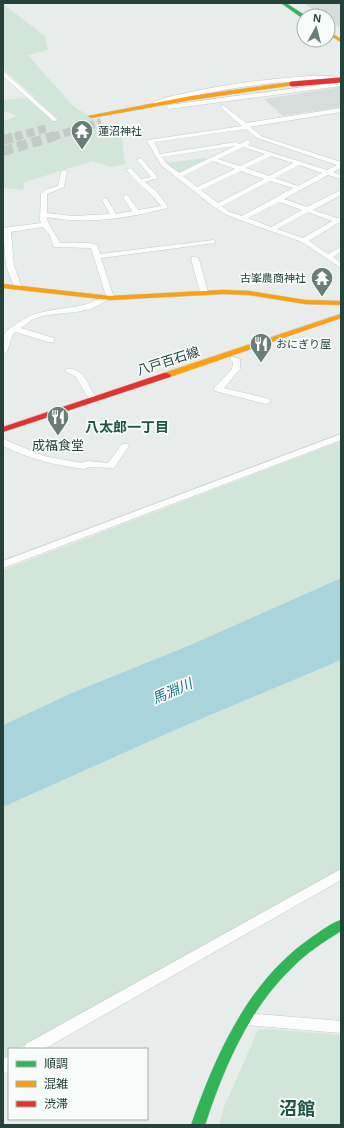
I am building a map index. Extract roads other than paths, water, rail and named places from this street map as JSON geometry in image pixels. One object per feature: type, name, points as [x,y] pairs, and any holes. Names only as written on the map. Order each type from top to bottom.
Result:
[{"type":"street","points":[[283,3],[296,12]]},
{"type":"street","points":[[3,73],[55,120]]},
{"type":"street","points":[[314,78],[322,87]]},
{"type":"street","points":[[155,103],[184,95],[264,82],[314,78],[341,81]]},
{"type":"street","points":[[91,116],[155,103],[225,92],[341,81]]},
{"type":"street","points":[[169,106],[322,87],[341,81]]},
{"type":"street","points":[[101,122],[169,106],[293,85]]},
{"type":"street","points":[[223,107],[259,137],[341,165]]},
{"type":"street","points":[[341,110],[249,124],[247,127],[150,141],[163,164],[216,206],[227,213],[242,219],[304,241],[341,266]]},
{"type":"street","points":[[178,176],[259,137]]},
{"type":"street","points":[[159,156],[245,144],[341,177]]},
{"type":"street","points":[[196,190],[271,154]]},
{"type":"street","points":[[213,159],[298,188]]},
{"type":"street","points":[[140,160],[155,178],[140,181]]},
{"type":"street","points":[[216,206],[299,163]]},
{"type":"street","points":[[242,219],[341,165]]},
{"type":"street","points":[[45,215],[60,218],[114,216],[165,207],[155,193],[140,181],[129,169]]},
{"type":"street","points":[[64,172],[62,187],[46,191],[44,194],[43,203],[45,215],[43,220],[52,233],[57,245],[89,245],[94,247],[107,298]]},
{"type":"street","points":[[272,230],[341,192]]},
{"type":"street","points":[[126,197],[136,212]]},
{"type":"street","points":[[105,200],[114,216]]},
{"type":"street","points":[[278,200],[340,221]]},
{"type":"street","points":[[304,241],[340,221]]},
{"type":"street","points":[[18,287],[10,266],[8,235],[5,230],[45,224]]},
{"type":"street","points":[[97,256],[213,242]]},
{"type":"street","points":[[328,257],[341,249]]},
{"type":"street","points":[[195,259],[204,292]]},
{"type":"street","points":[[3,286],[107,298],[204,292],[249,293],[305,302],[341,303]]},
{"type":"street","points":[[3,352],[10,330],[37,315],[77,308],[100,302],[107,298]]},
{"type":"street","name":"八戸百石線","points":[[3,430],[341,316]]},
{"type":"street","name":"八戸百石線","points":[[3,436],[341,323]]},
{"type":"street","points":[[10,330],[51,340]]},
{"type":"street","points":[[234,359],[237,361],[236,369],[218,389],[266,401]]},
{"type":"street","points":[[69,370],[79,375],[93,399]]},
{"type":"street","points":[[3,565],[341,437]]},
{"type":"street","points":[[3,442],[32,457],[50,462],[84,466],[87,464],[111,466],[125,446]]},
{"type":"street","points":[[33,1048],[341,874]]},
{"type":"street","points":[[198,1125],[202,1110],[227,1054],[246,1019],[271,981],[299,953],[341,924]]},
{"type":"street","points":[[246,1019],[341,1027]]},
{"type":"water","name":"馬淵川","points":[[341,578],[341,660],[175,730],[3,807],[3,725],[74,692],[188,646]]},
{"type":"tunnel","points":[[52,137],[101,122]]},
{"type":"tunnel","points":[[15,137],[47,128]]},
{"type":"tunnel","points":[[15,137],[19,136]]},
{"type":"tunnel","points":[[3,151],[55,136]]},
{"type":"tunnel","points":[[3,140],[15,137]]},
{"type":"place","name":"蓮沼神社","points":[[82,150]]},
{"type":"place","name":"古峯農商神社","points":[[322,298]]},
{"type":"place","name":"おにぎり屋","points":[[261,364]]},
{"type":"place","name":"成福食堂","points":[[58,436]]},
{"type":"district","name":"八太郎一丁目","points":[[127,427]]},
{"type":"district","name":"沼館","points":[[297,1109]]}]
